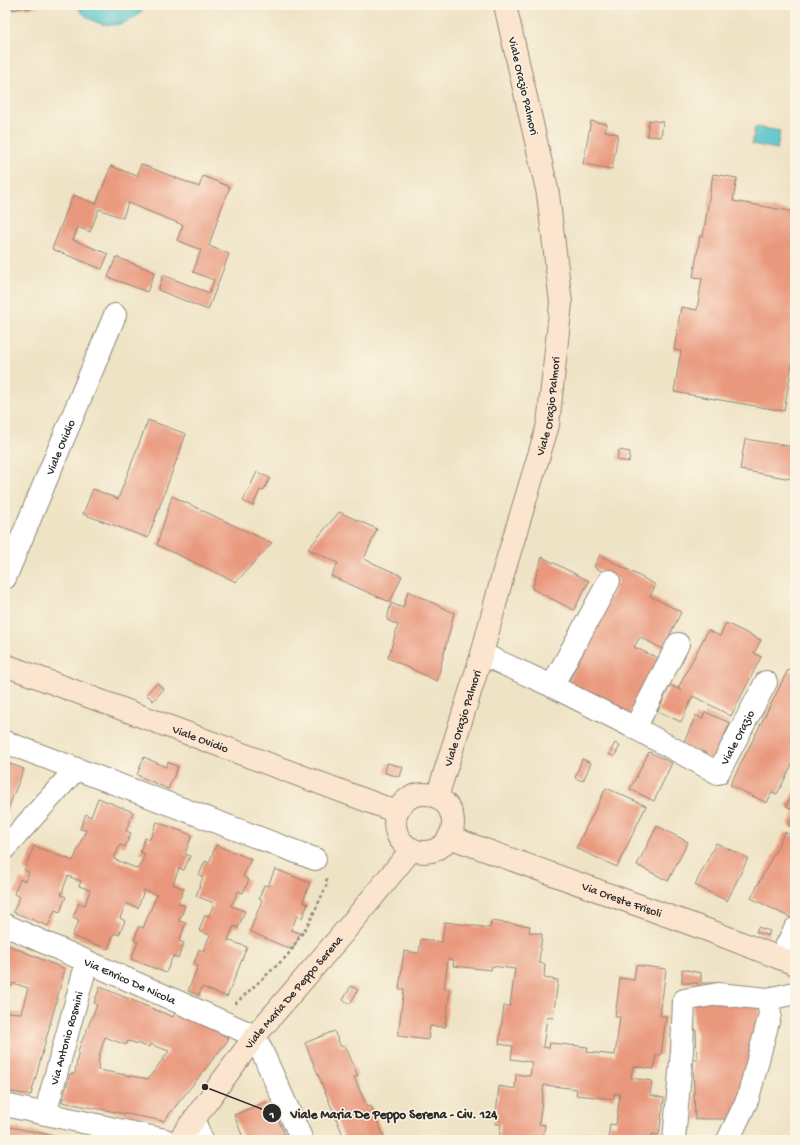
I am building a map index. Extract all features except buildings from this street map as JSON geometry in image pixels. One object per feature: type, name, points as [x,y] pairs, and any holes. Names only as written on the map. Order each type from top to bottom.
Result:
[{"type":"street","name":"Viale Orazio Palmori","points":[[437,797],[482,654],[503,574],[548,425],[561,303],[548,194],[505,5]]},
{"type":"street","name":"Viale Ovidio","points":[[5,578],[115,315]]},
{"type":"street","points":[[552,686],[609,581]]},
{"type":"street","points":[[635,728],[678,644]]},
{"type":"street","name":"Viale Orazio","points":[[482,654],[552,686],[635,728],[718,773],[766,682]]},
{"type":"street","name":"Viale Ovidio","points":[[5,665],[397,812]]},
{"type":"street","points":[[5,742],[315,860]]},
{"type":"street","points":[[5,848],[76,769]]},
{"type":"street","points":[[428,794],[437,797],[447,805],[452,816],[452,827],[449,837],[441,846],[431,850],[418,851],[412,849],[403,842],[398,835],[395,824],[397,812],[407,799],[417,795],[428,794]]},
{"type":"street","name":"Via Oreste Frisoli","points":[[449,837],[670,916],[787,961]]},
{"type":"street","name":"Viale Maria De Peppo Serena","points":[[179,1140],[198,1130],[255,1036],[412,849]]},
{"type":"street","name":"Via Enrico De Nicola","points":[[5,925],[255,1036]]},
{"type":"street","points":[[787,961],[795,929]]},
{"type":"street","name":"Via Antonio Rosmini","points":[[45,1114],[87,962]]},
{"type":"street","points":[[674,1140],[682,1050],[684,1000],[718,994],[768,998],[795,992]]},
{"type":"street","points":[[728,1140],[748,1098],[770,1014],[768,998]]},
{"type":"street","points":[[255,1036],[302,1140]]},
{"type":"street","points":[[5,1105],[165,1140]]},
{"type":"path","points":[[219,1020],[287,956],[309,923],[326,887],[327,873],[315,860]]},
{"type":"water","points":[[76,5],[147,5],[139,14],[130,20],[121,24],[111,25],[101,24],[92,20],[83,14]]},
{"type":"water","points":[[755,127],[780,131],[777,149],[752,144]]},
{"type":"place","name":"Viale Maria De Peppo Serena - Civ. 124","points":[[205,1087]]}]
